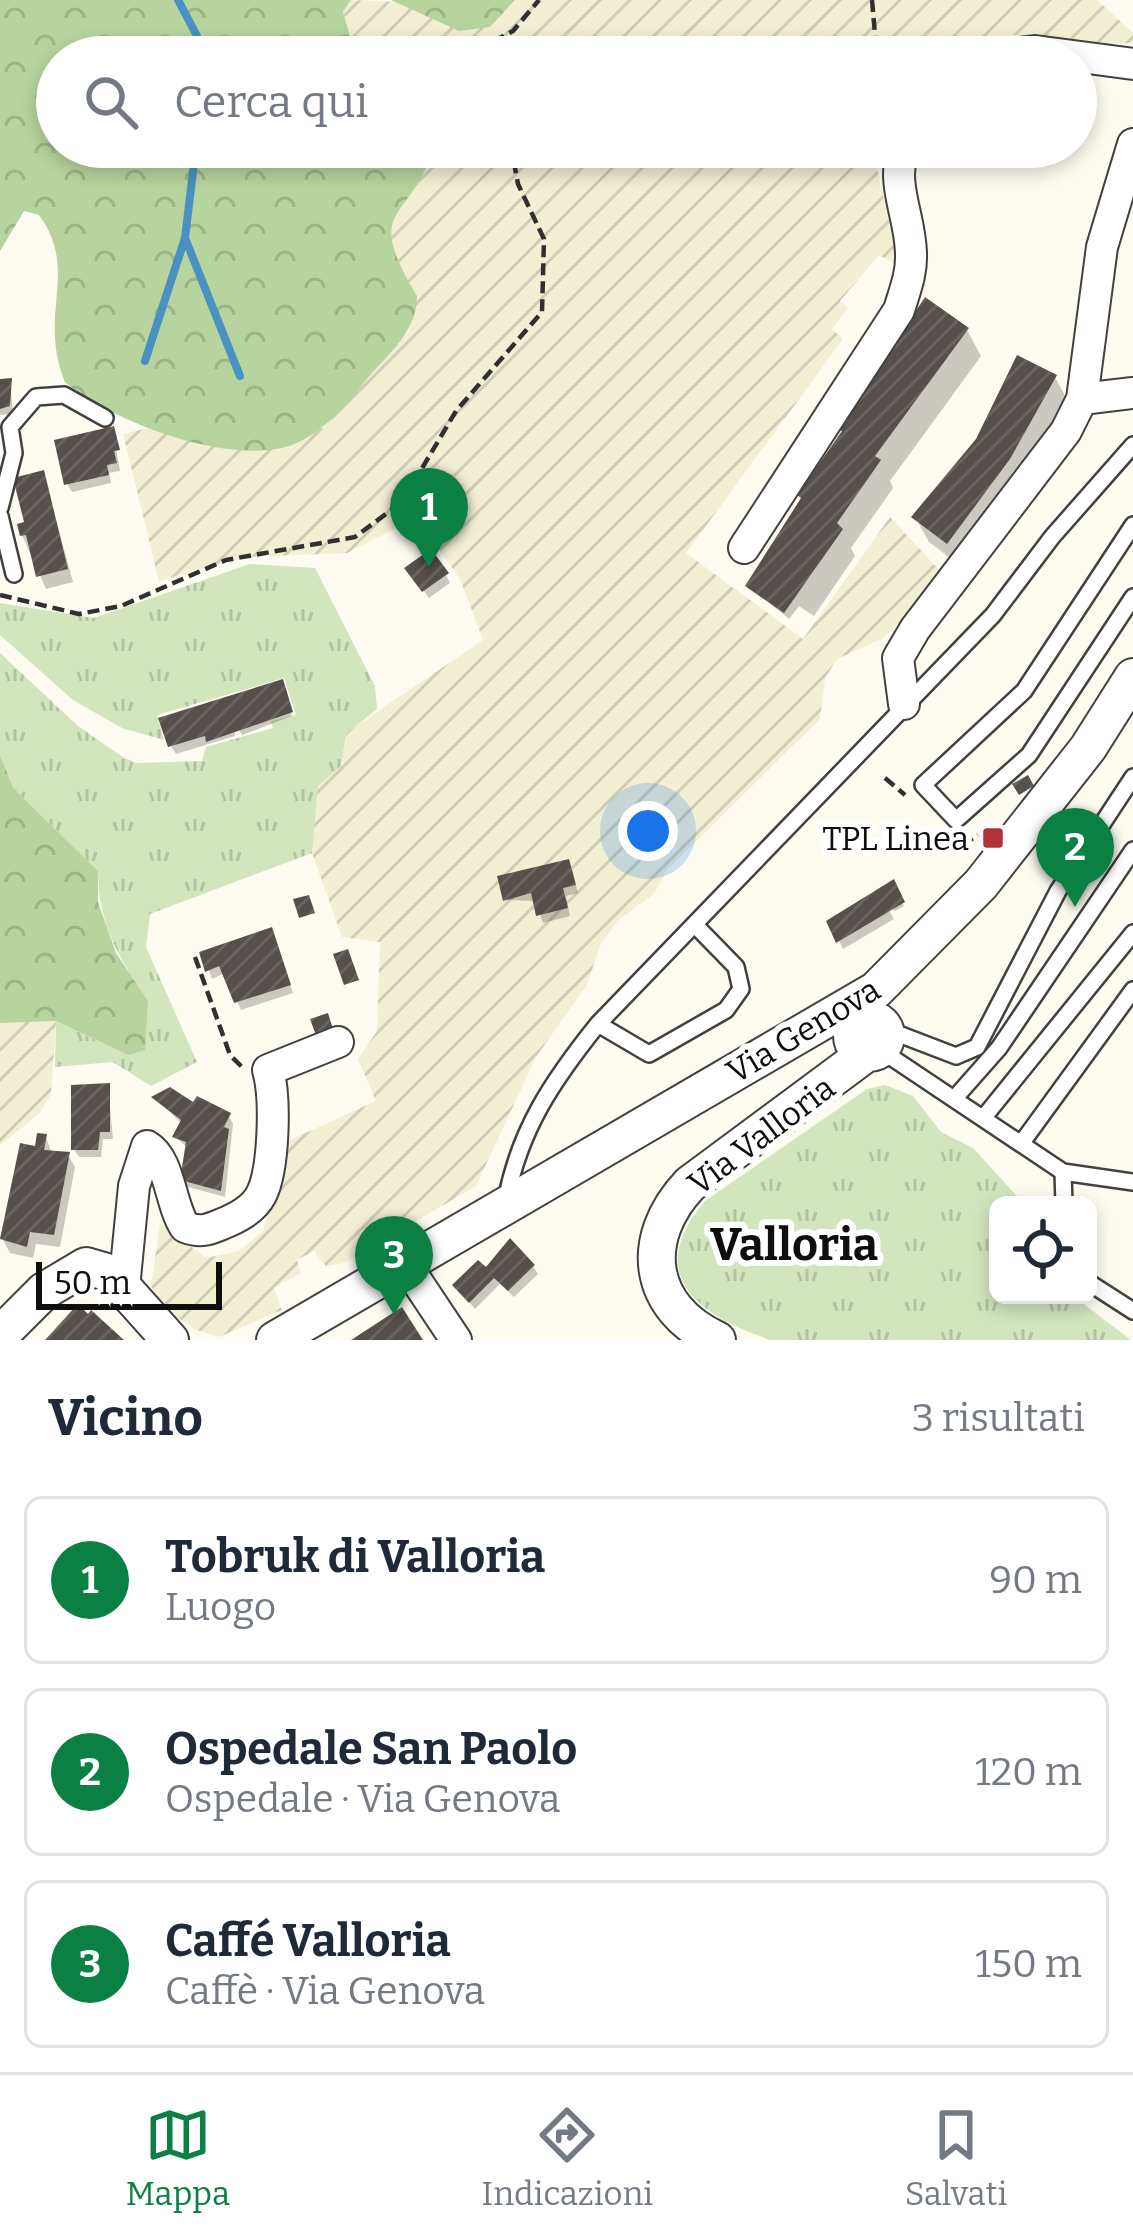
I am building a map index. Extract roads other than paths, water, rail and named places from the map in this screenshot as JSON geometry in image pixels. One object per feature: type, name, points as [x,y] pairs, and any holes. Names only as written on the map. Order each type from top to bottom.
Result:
[{"type":"street","points":[[1097,59],[1133,64]]},
{"type":"street","points":[[904,704],[898,658],[1066,431],[1082,399],[1102,247],[1133,144]]},
{"type":"street","points":[[744,548],[899,310],[911,274],[911,246],[898,201],[901,168]]},
{"type":"street","points":[[1082,399],[1133,393]]},
{"type":"street","name":"Via Genova","points":[[275,1340],[506,1204],[869,1030],[893,976],[981,884],[1088,748],[1133,677]]},
{"type":"street","name":"Via Valloria","points":[[717,1340],[690,1328],[670,1306],[658,1272],[657,1237],[670,1205],[869,1030]]},
{"type":"street","points":[[124,1288],[134,1186],[147,1146],[160,1158],[172,1208],[185,1227],[206,1231],[259,1200],[274,1109],[268,1070],[338,1042]]},
{"type":"street","points":[[406,1265],[456,1340]]},
{"type":"street","points":[[0,1335],[69,1272],[101,1269],[170,1340]]},
{"type":"lane","points":[[14,574],[0,512],[14,453],[5,426],[44,394],[64,395],[105,418]]},
{"type":"lane","points":[[506,1204],[514,1160],[528,1125],[553,1080],[598,1024],[993,615],[1052,537],[1133,445]]},
{"type":"lane","points":[[1133,525],[1024,692],[923,785],[956,820],[1029,755],[1133,597]]},
{"type":"lane","points":[[869,1030],[956,1056],[976,1047],[1058,891],[1133,777]]},
{"type":"lane","points":[[954,1099],[998,1048],[1133,850]]},
{"type":"lane","points":[[598,1024],[649,1054],[726,1010],[741,989],[736,967],[696,926]]},
{"type":"lane","points":[[984,1117],[1133,933]]},
{"type":"lane","points":[[1023,1141],[1133,990]]},
{"type":"lane","points":[[869,1030],[954,1099],[1063,1172],[1133,1183]]},
{"type":"lane","points":[[1063,1172],[1064,1196]]},
{"type":"lane","points":[[1097,1288],[1133,1311]]},
{"type":"waterway","points":[[178,0],[197,36]]},
{"type":"waterway","points":[[145,361],[185,238],[193,168]]},
{"type":"waterway","points":[[185,238],[240,376]]},
{"type":"place","name":"Tobruk di Valloria","points":[[429,567]]},
{"type":"place","name":"TPL Linea","points":[[993,838]]},
{"type":"place","name":"Ospedale San Paolo","points":[[1075,907]]},
{"type":"place","name":"Caffé Valloria","points":[[394,1315]]},
{"type":"district","name":"Valloria","points":[[794,1244]]}]
